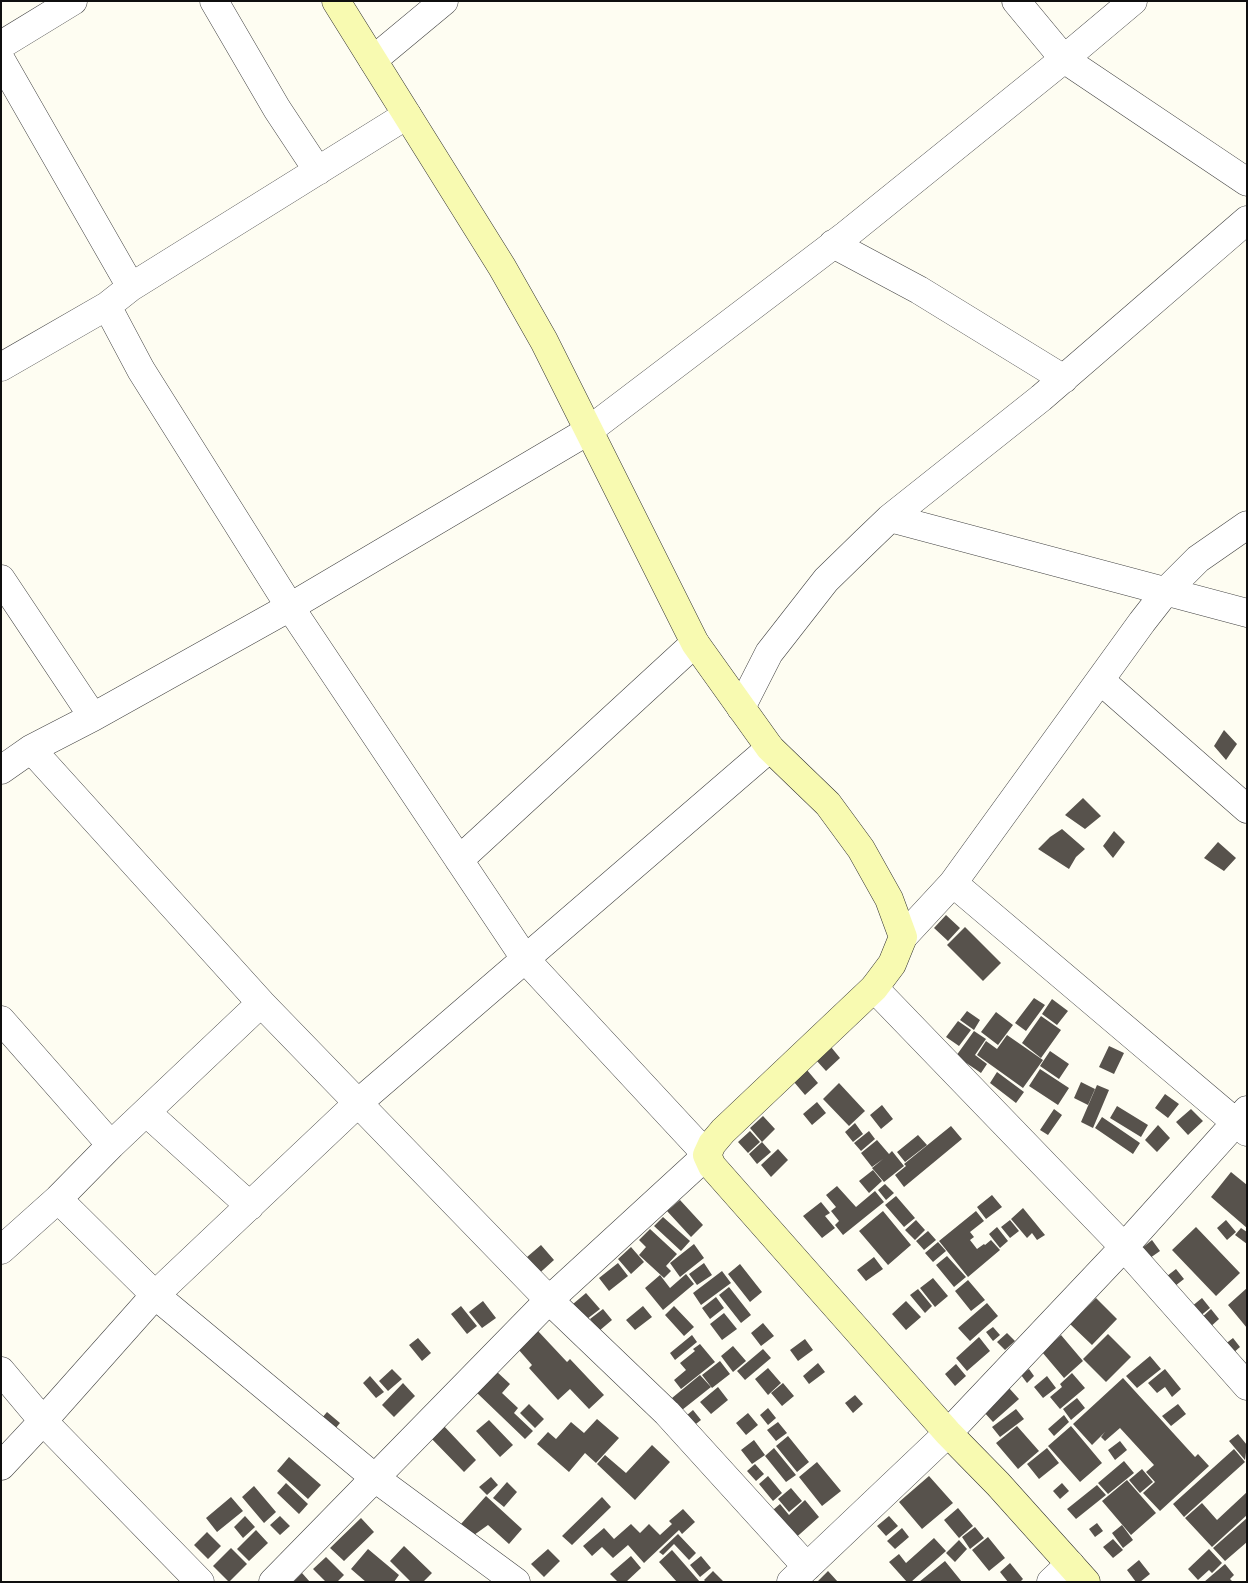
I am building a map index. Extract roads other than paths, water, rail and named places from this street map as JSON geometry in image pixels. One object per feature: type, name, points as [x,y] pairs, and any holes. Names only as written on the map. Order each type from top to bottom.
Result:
[{"type":"street","points":[[1,45],[73,1]]},
{"type":"street","points":[[214,1],[277,109],[318,171]]},
{"type":"street","points":[[336,1],[408,114],[535,324],[695,643],[770,748],[828,804],[861,850],[889,899],[903,938]]},
{"type":"street","points":[[373,60],[444,1]]},
{"type":"street","points":[[1016,1],[1064,59],[1247,182]]},
{"type":"street","points":[[1,770],[31,750],[290,607],[588,431],[833,244],[1064,59],[1133,1]]},
{"type":"street","points":[[1,60],[131,287]]},
{"type":"street","points":[[1,367],[106,306],[131,287],[408,114]]},
{"type":"street","points":[[741,708],[769,653],[795,619],[826,580],[890,518],[1064,379],[1247,220]]},
{"type":"street","points":[[833,244],[919,290],[1064,379]]},
{"type":"street","points":[[106,306],[141,370],[290,607],[526,960],[707,1155],[719,1176],[948,1433],[998,1484],[1069,1576]]},
{"type":"street","points":[[890,518],[1247,613]]},
{"type":"street","points":[[273,1582],[549,1300],[707,1155],[712,1144],[723,1131],[874,988],[892,964],[903,938],[953,883],[1166,590],[1198,559],[1247,525]]},
{"type":"street","points":[[1,579],[93,717]]},
{"type":"street","points":[[458,860],[695,643]]},
{"type":"street","points":[[1100,680],[1247,809]]},
{"type":"street","points":[[1,1466],[155,1295],[358,1103],[770,748]]},
{"type":"street","points":[[31,750],[261,1003],[549,1300],[667,1413],[799,1574],[948,1433],[1243,1122],[953,883]]},
{"type":"street","points":[[874,988],[1124,1247],[1247,1386]]},
{"type":"street","points":[[1,1250],[58,1200],[111,1145],[261,1003]]},
{"type":"street","points":[[1,1020],[111,1145]]},
{"type":"street","points":[[146,1112],[250,1206]]},
{"type":"street","points":[[58,1200],[155,1295],[375,1478],[516,1582]]},
{"type":"street","points":[[1,1371],[43,1421],[200,1582]]}]
